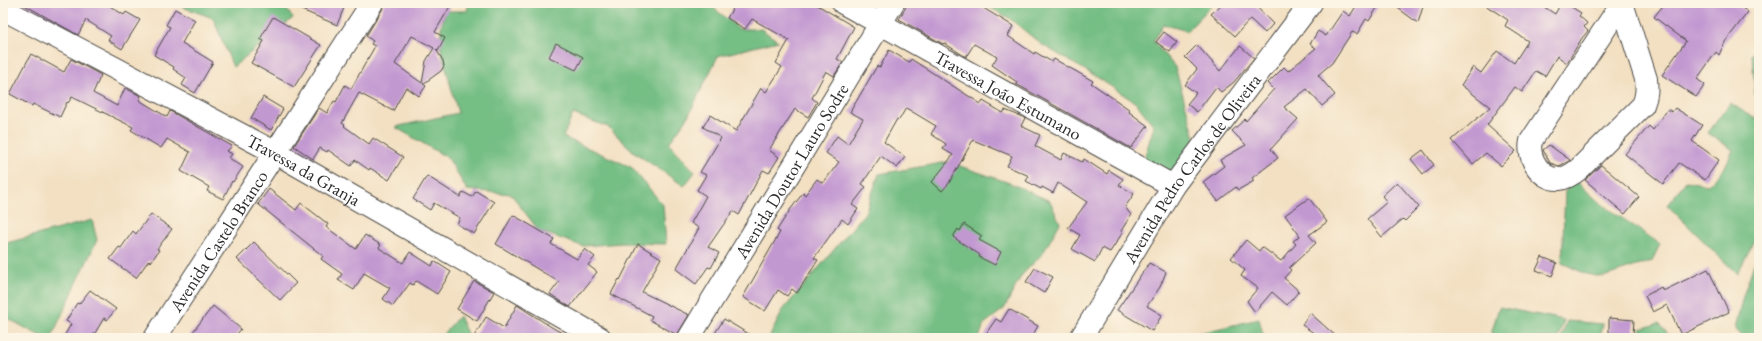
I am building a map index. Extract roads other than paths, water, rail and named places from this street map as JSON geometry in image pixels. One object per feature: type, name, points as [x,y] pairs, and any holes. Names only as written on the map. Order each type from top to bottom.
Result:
[{"type":"street","name":"Avenida Castelo Branco","points":[[155,338],[372,3]]},
{"type":"street","name":"Travessa João Estumano","points":[[843,3],[1173,186]]},
{"type":"street","name":"Avenida Doutor Lauro Sodre","points":[[689,338],[893,3]]},
{"type":"street","name":"Avenida Pedro Carlos de Oliveira","points":[[1081,338],[1173,186],[1311,3]]},
{"type":"street","points":[[1614,5],[1646,79],[1648,90],[1646,98],[1643,105],[1579,170],[1567,177],[1551,178],[1542,173],[1534,163],[1530,151],[1531,141],[1614,5]]},
{"type":"street","name":"Travessa da Granja","points":[[3,9],[276,153],[600,338]]}]
